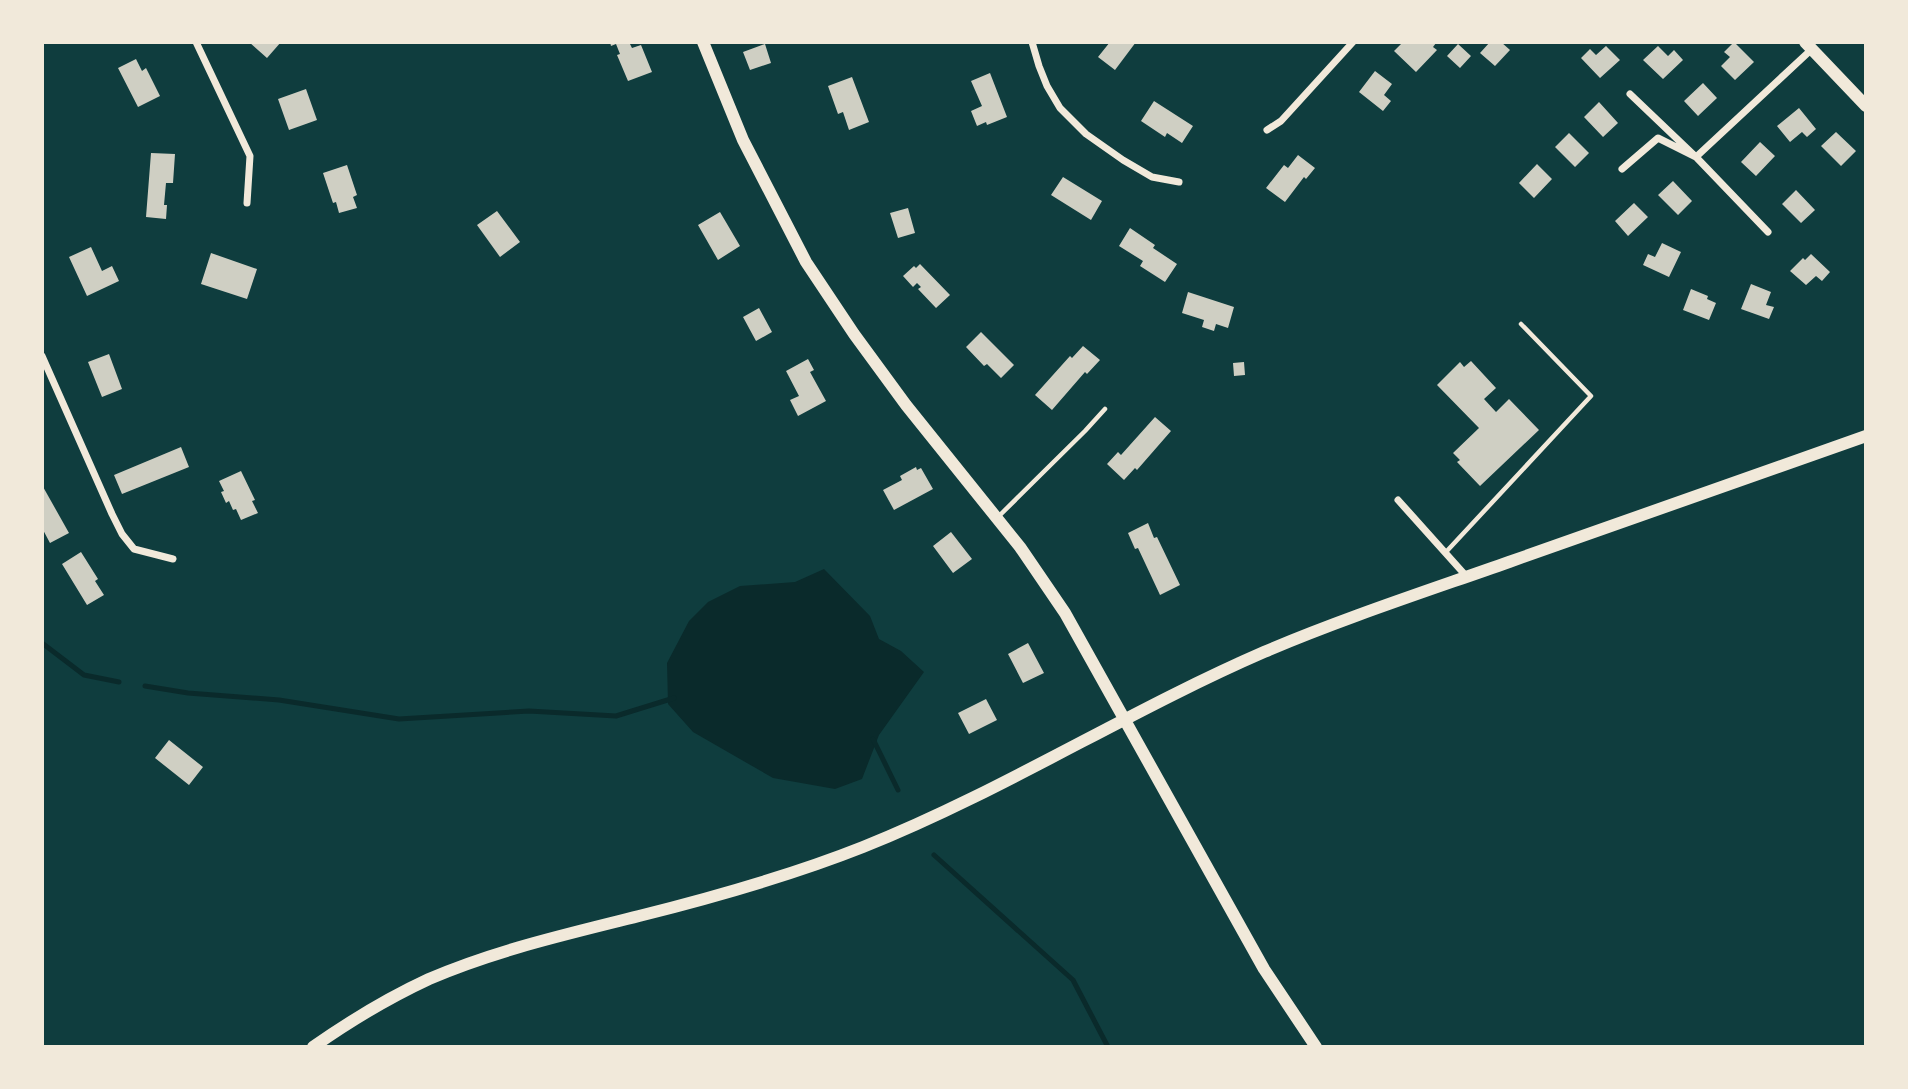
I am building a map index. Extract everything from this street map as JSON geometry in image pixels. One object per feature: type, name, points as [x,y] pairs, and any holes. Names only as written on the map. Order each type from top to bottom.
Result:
[{"type":"street","points":[[196,42],[250,156],[247,204]]},
{"type":"street","points":[[703,42],[743,141],[806,262],[906,405],[1036,568],[1065,613],[1264,969],[1316,1047]]},
{"type":"street","points":[[1041,42],[1033,46],[1039,66],[1060,108],[1086,134],[1123,160],[1152,177],[1179,182]]},
{"type":"street","points":[[1267,130],[1281,121],[1353,42]]},
{"type":"street","points":[[1696,157],[1808,46],[1866,106]]},
{"type":"street","points":[[1630,94],[1696,157],[1768,232]]},
{"type":"street","points":[[1622,169],[1658,138],[1696,157]]},
{"type":"street","points":[[42,356],[122,534],[134,549],[173,559]]},
{"type":"street","points":[[313,1047],[401,993],[469,964],[538,941],[729,892],[861,848],[970,799],[1123,719],[1274,648],[1866,436]]},
{"type":"street","points":[[1398,500],[1467,577]]},
{"type":"lane","points":[[1445,553],[1591,396],[1521,324]]},
{"type":"lane","points":[[997,518],[1105,409]]},
{"type":"water","points":[[824,569],[870,616],[879,639],[901,651],[924,672],[879,735],[862,779],[835,789],[773,778],[693,732],[668,704],[667,663],[689,621],[708,602],[740,586],[795,582]]},
{"type":"building","points":[[249,42],[281,42],[267,58]]},
{"type":"building","points":[[610,42],[629,42],[632,48],[641,45],[652,72],[628,81],[617,55],[620,54],[616,44],[611,46]]},
{"type":"building","points":[[1110,42],[1136,42],[1115,70],[1098,57]]},
{"type":"building","points":[[1403,42],[1435,42],[1433,47],[1437,50],[1416,72],[1394,51]]},
{"type":"building","points":[[1490,42],[1501,42],[1510,50],[1495,66],[1480,53]]},
{"type":"building","points":[[1734,42],[1754,62],[1735,80],[1721,66],[1730,57],[1724,52]]},
{"type":"building","points":[[765,44],[771,63],[750,70],[743,52]]},
{"type":"building","points":[[1458,44],[1471,56],[1460,68],[1447,56]]},
{"type":"building","points":[[1606,46],[1620,60],[1600,78],[1581,58],[1590,49],[1596,55]]},
{"type":"building","points":[[1658,46],[1668,56],[1674,50],[1683,60],[1663,79],[1643,60]]},
{"type":"building","points":[[136,59],[142,71],[146,68],[160,96],[138,107],[118,68]]},
{"type":"building","points":[[1375,71],[1392,84],[1384,95],[1391,101],[1383,111],[1359,92]]},
{"type":"building","points":[[990,73],[1007,117],[977,126],[971,111],[982,106],[971,81]]},
{"type":"building","points":[[852,77],[869,122],[849,130],[843,112],[838,114],[828,86]]},
{"type":"building","points":[[1703,83],[1717,98],[1698,116],[1684,101]]},
{"type":"building","points":[[306,89],[317,120],[289,130],[278,99]]},
{"type":"building","points":[[1154,101],[1193,126],[1182,143],[1167,133],[1165,137],[1141,121]]},
{"type":"building","points":[[1599,102],[1618,123],[1603,137],[1584,117]]},
{"type":"building","points":[[1799,108],[1816,129],[1807,137],[1802,132],[1790,142],[1777,126]]},
{"type":"building","points":[[1836,132],[1856,151],[1841,166],[1821,146]]},
{"type":"building","points":[[1569,133],[1589,153],[1575,167],[1555,147]]},
{"type":"building","points":[[1760,142],[1775,156],[1756,176],[1741,162]]},
{"type":"building","points":[[151,153],[175,154],[173,183],[166,183],[166,219],[146,217]]},
{"type":"building","points":[[1298,155],[1315,168],[1306,179],[1304,177],[1285,202],[1266,188],[1284,165],[1288,168]]},
{"type":"building","points":[[1537,164],[1552,179],[1534,198],[1519,183]]},
{"type":"building","points":[[347,165],[357,195],[353,197],[357,208],[339,213],[323,173]]},
{"type":"building","points":[[1063,177],[1102,201],[1091,220],[1051,195]]},
{"type":"building","points":[[1673,181],[1692,201],[1678,215],[1658,195]]},
{"type":"building","points":[[1796,190],[1815,210],[1801,223],[1782,204]]},
{"type":"building","points":[[1634,203],[1648,217],[1628,236],[1615,221]]},
{"type":"building","points":[[908,208],[915,233],[898,238],[890,213]]},
{"type":"building","points":[[497,211],[520,242],[500,257],[477,225]]},
{"type":"building","points":[[720,212],[740,246],[718,260],[698,225]]},
{"type":"building","points":[[1130,228],[1177,264],[1165,282],[1140,266],[1143,261],[1119,246]]},
{"type":"building","points":[[1662,243],[1681,252],[1669,277],[1643,265],[1648,254],[1655,257]]},
{"type":"building","points":[[91,247],[102,271],[112,266],[119,281],[87,296],[69,257]]},
{"type":"building","points":[[211,253],[257,269],[247,299],[201,284]]},
{"type":"building","points":[[1811,254],[1830,272],[1822,281],[1816,276],[1806,285],[1790,271]]},
{"type":"building","points":[[920,264],[950,295],[936,308],[918,289],[921,287],[917,283],[913,287],[903,276]]},
{"type":"building","points":[[1751,284],[1771,292],[1766,305],[1774,307],[1769,319],[1741,309]]},
{"type":"building","points":[[1691,289],[1708,296],[1707,299],[1716,303],[1709,320],[1683,310]]},
{"type":"building","points":[[1188,292],[1234,307],[1228,328],[1216,324],[1214,331],[1202,327],[1204,320],[1182,313]]},
{"type":"building","points":[[759,308],[772,332],[756,341],[743,317]]},
{"type":"building","points":[[981,332],[1014,365],[1001,378],[987,364],[984,366],[966,347]]},
{"type":"building","points":[[1083,346],[1100,360],[1087,374],[1085,372],[1052,410],[1035,395],[1070,356],[1072,358]]},
{"type":"building","points":[[109,354],[122,389],[102,397],[88,362]]},
{"type":"building","points":[[808,359],[814,370],[810,372],[826,401],[798,416],[790,400],[799,396],[786,371]]},
{"type":"building","points":[[1471,361],[1496,388],[1484,399],[1496,412],[1509,399],[1539,430],[1480,486],[1457,462],[1460,460],[1453,453],[1479,428],[1437,385],[1460,362],[1464,367]]},
{"type":"building","points":[[1244,362],[1245,375],[1234,376],[1233,363]]},
{"type":"building","points":[[1155,417],[1171,431],[1137,470],[1135,468],[1124,480],[1107,464],[1118,452],[1121,455]]},
{"type":"building","points":[[181,447],[189,467],[122,494],[114,475]]},
{"type":"building","points":[[916,467],[917,470],[921,468],[933,489],[894,510],[883,490],[902,480],[900,476]]},
{"type":"building","points":[[241,471],[258,513],[241,520],[229,501],[226,503],[219,481]]},
{"type":"building","points":[[42,485],[69,533],[50,543],[42,528]]},
{"type":"building","points":[[1148,523],[1180,585],[1160,595],[1128,533]]},
{"type":"building","points":[[951,532],[972,559],[953,573],[933,546]]},
{"type":"building","points":[[81,552],[98,579],[95,581],[104,595],[87,605],[62,564]]},
{"type":"building","points":[[1028,643],[1044,673],[1023,683],[1008,654]]},
{"type":"building","points":[[986,699],[997,720],[969,734],[958,713]]},
{"type":"building","points":[[169,740],[203,767],[189,785],[155,758]]},
{"type":"waterway","points":[[42,643],[84,675],[119,682]]},
{"type":"waterway","points":[[145,686],[188,693],[279,700],[399,719],[529,711],[616,716],[674,698]]},
{"type":"waterway","points":[[873,739],[898,790]]},
{"type":"waterway","points":[[934,855],[1073,980],[1108,1047]]}]
